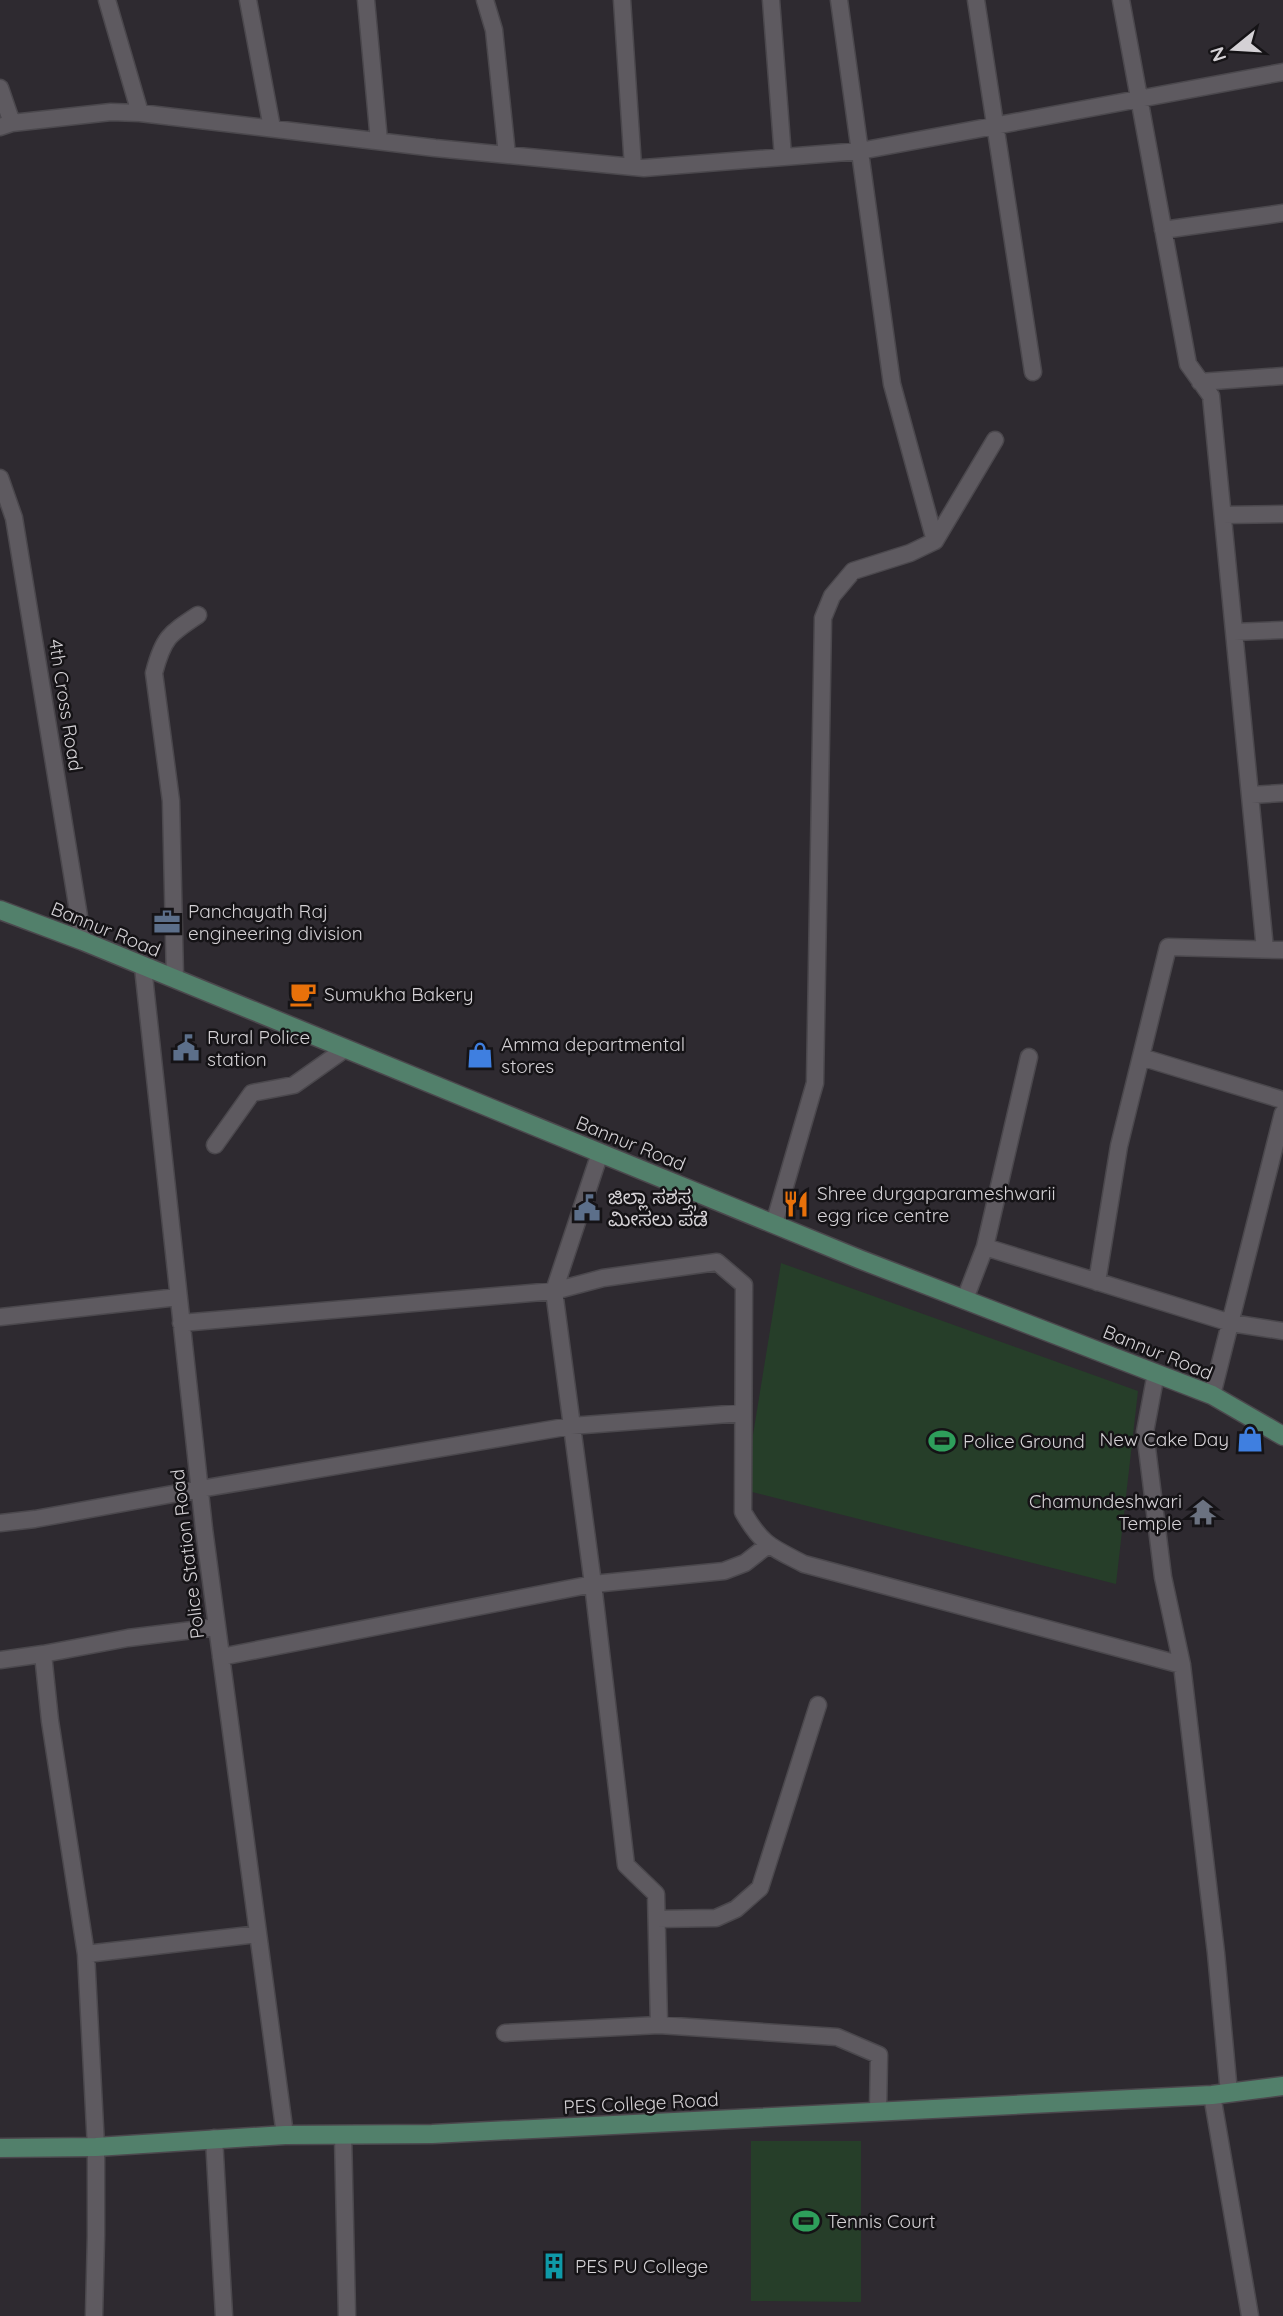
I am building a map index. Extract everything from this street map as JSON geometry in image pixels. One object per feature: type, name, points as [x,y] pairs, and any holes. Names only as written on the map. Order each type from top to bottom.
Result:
[{"type":"main road","name":"Bannur Road","points":[[0,910],[83,940],[143,967],[774,1224],[1212,1395],[1283,1436]]},
{"type":"main road","name":"PES College Road","points":[[0,2148],[96,2147],[285,2135],[432,2134],[1220,2094],[1283,2086]]},
{"type":"street","points":[[107,0],[140,113]]},
{"type":"street","points":[[248,0],[272,128]]},
{"type":"street","points":[[366,0],[379,141]]},
{"type":"street","points":[[485,0],[494,30],[506,155]]},
{"type":"street","points":[[622,0],[633,167]]},
{"type":"street","points":[[771,0],[783,157]]},
{"type":"street","points":[[839,0],[891,384],[936,541]]},
{"type":"street","points":[[976,0],[1033,372]]},
{"type":"street","points":[[1121,0],[1188,365],[1211,397],[1265,948]]},
{"type":"street","points":[[0,88],[6,125],[111,112],[140,113],[644,168],[860,151],[1283,72]]},
{"type":"street","points":[[1163,230],[1283,212]]},
{"type":"street","points":[[1200,382],[1283,376]]},
{"type":"street","points":[[774,1224],[815,1083],[823,618],[832,596],[853,571],[910,553],[936,541],[995,440]]},
{"type":"street","name":"4th Cross Road","points":[[0,478],[83,940]]},
{"type":"street","points":[[1223,515],[1283,513]]},
{"type":"street","points":[[175,979],[171,801],[154,673],[159,652],[171,633],[198,615]]},
{"type":"street","points":[[1234,632],[1283,630]]},
{"type":"street","points":[[1251,795],[1283,793]]},
{"type":"street","points":[[1097,1282],[1119,1146],[1168,947],[1283,950]]},
{"type":"street","name":"Police Station Road","points":[[143,967],[200,1489],[285,2135]]},
{"type":"street","points":[[215,1145],[252,1093],[294,1085],[345,1049]]},
{"type":"street","points":[[965,1299],[985,1247],[1029,1057]]},
{"type":"street","points":[[1141,1058],[1283,1100]]},
{"type":"street","points":[[1212,1395],[1283,1113]]},
{"type":"street","points":[[600,1153],[554,1291],[593,1584],[626,1865],[656,1894],[659,2025]]},
{"type":"street","points":[[985,1247],[1231,1323],[1283,1331]]},
{"type":"street","points":[[181,1323],[554,1291],[603,1278],[717,1262],[744,1285],[743,1512],[755,1534],[768,1545],[804,1564],[1182,1665]]},
{"type":"street","points":[[0,1317],[178,1297]]},
{"type":"street","points":[[1156,1373],[1145,1432],[1163,1577],[1182,1665],[1216,1953],[1220,2094],[1250,2316]]},
{"type":"street","points":[[0,1523],[571,1426],[742,1413]]},
{"type":"street","points":[[221,1657],[593,1584],[724,1571],[744,1563],[768,1545]]},
{"type":"street","points":[[0,1660],[128,1638],[217,1627]]},
{"type":"street","points":[[43,1654],[50,1721],[86,1954],[96,2147],[94,2316]]},
{"type":"street","points":[[657,1919],[716,1917],[736,1909],[760,1888],[818,1705]]},
{"type":"street","points":[[86,1954],[258,1934]]},
{"type":"street","points":[[505,2033],[659,2025],[837,2037],[879,2055],[878,2111]]},
{"type":"street","points":[[343,2135],[347,2316]]},
{"type":"street","points":[[214,2138],[224,2316]]},
{"type":"green space","name":"Police Ground","points":[[781,1263],[1138,1391],[1116,1584],[744,1490]]},
{"type":"green space","name":"Tennis Court","points":[[751,2141],[861,2141],[861,2302],[751,2301]]},
{"type":"place","name":"Panchayath Raj engineering division","points":[[167,922]]},
{"type":"place","name":"Sumukha Bakery","points":[[303,994]]},
{"type":"place","name":"Rural Police station","points":[[186,1048]]},
{"type":"place","name":"Amma departmental stores","points":[[480,1055]]},
{"type":"place","name":"Shree durgaparameshwarii egg rice centre","points":[[796,1204]]},
{"type":"place","name":"ಜಿಲ್ಲಾ ಸಶಸ್ತ್ರ ಮೀಸಲು ಪಡೆ","points":[[587,1208]]},
{"type":"place","name":"New Cake Day","points":[[1250,1439]]},
{"type":"place","name":"Police Ground","points":[[942,1441]]},
{"type":"place","name":"Chamundeshwari Temple","points":[[1203,1512]]},
{"type":"place","name":"Tennis Court","points":[[806,2221]]},
{"type":"place","name":"PES PU College","points":[[554,2266]]}]
